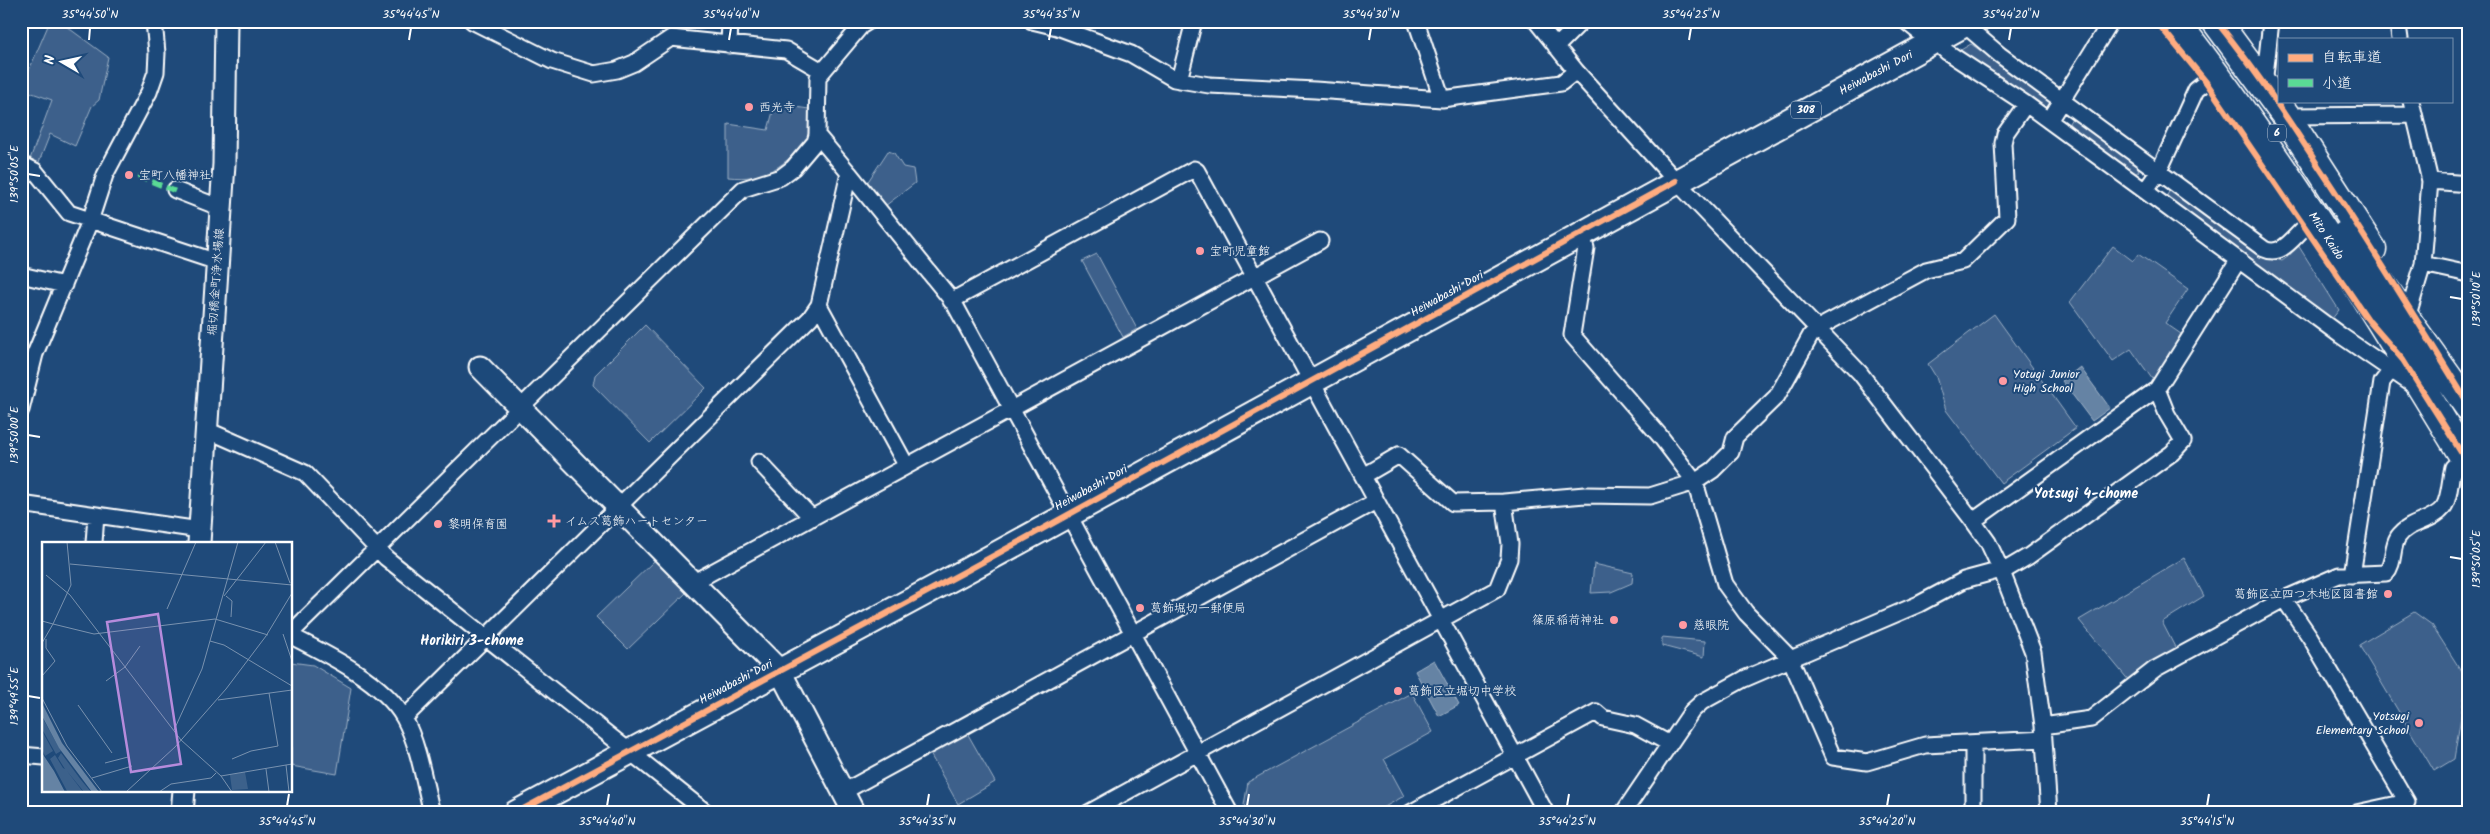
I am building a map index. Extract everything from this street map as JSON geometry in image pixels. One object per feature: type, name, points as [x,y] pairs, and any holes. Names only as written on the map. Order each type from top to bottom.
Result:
[{"type":"highway","points":[[2156,21],[2206,82],[2397,364]]},
{"type":"highway","name":"Mito Kaido","points":[[2175,21],[2347,251],[2469,406]]},
{"type":"highway","points":[[2214,23],[2264,85],[2286,116],[2410,308],[2469,406]]},
{"type":"highway","name":"Mito Kaido","points":[[2214,23],[2258,106],[2347,251],[2397,364],[2424,393],[2467,462]]},
{"type":"main road","name":"Heiwabashi Dori","points":[[516,813],[1310,382],[1965,22]]},
{"type":"street","points":[[21,410],[35,354],[90,221],[105,174],[149,92],[156,72],[158,53],[154,21]]},
{"type":"street","name":"堀切橋金町浄水場線","points":[[200,536],[224,164],[226,21]]},
{"type":"street","points":[[472,21],[552,61],[594,74],[617,70],[634,63],[671,38],[786,50],[822,71]]},
{"type":"street","points":[[729,45],[730,21]]},
{"type":"street","points":[[292,633],[743,189],[781,177],[803,157],[817,136],[818,77],[861,26],[869,21]]},
{"type":"street","points":[[1032,21],[1057,27],[1131,54],[1179,80],[1208,85],[1442,99],[1561,84],[1576,71]]},
{"type":"street","points":[[1179,80],[1194,21]]},
{"type":"street","points":[[1416,21],[1442,99]]},
{"type":"street","points":[[1536,21],[1554,40],[1556,47],[1576,71],[1676,181],[1818,328],[1883,400],[1988,542],[2031,642],[2043,732],[2049,813]]},
{"type":"street","points":[[1556,47],[1582,21]]},
{"type":"street","points":[[1910,21],[1948,52],[2026,104],[2340,335],[2397,364],[2382,382],[2352,575]]},
{"type":"street","points":[[2049,121],[2111,21]]},
{"type":"street","points":[[2264,85],[2271,21]]},
{"type":"street","points":[[1965,22],[2000,55],[2264,249],[2273,253],[2280,251],[2304,228]]},
{"type":"street","points":[[2146,191],[2159,171],[2196,90],[2206,82]]},
{"type":"street","points":[[1363,476],[1399,456],[1454,503],[1504,502],[1585,495],[1650,496],[1695,482],[1714,470],[1731,452],[1735,437],[1777,396],[1811,335],[1818,328],[1926,270],[1963,261],[2007,218],[2005,134],[2026,104]]},
{"type":"street","points":[[2286,116],[2413,108],[2430,181],[2423,264],[2410,308]]},
{"type":"street","points":[[817,136],[849,173],[951,301],[1012,409],[1230,813]]},
{"type":"street","points":[[21,164],[35,171],[69,213],[217,262]]},
{"type":"street","points":[[951,301],[1194,168],[1546,813]]},
{"type":"street","points":[[404,718],[810,318],[819,305],[849,173]]},
{"type":"street","points":[[2430,181],[2469,184]]},
{"type":"street","points":[[175,190],[221,208]]},
{"type":"street","points":[[1581,234],[1586,248],[1572,335],[1660,436],[1695,482],[1725,584],[1746,612],[1790,658],[1832,757],[1867,762],[1925,745],[1973,744],[2043,732],[2091,719],[2155,669],[2284,599],[2339,575],[2386,573],[2390,568],[2397,538],[2409,527],[2438,513],[2444,507],[2453,467],[2467,462]]},
{"type":"street","points":[[692,582],[1320,241]]},
{"type":"street","points":[[1973,521],[2157,389],[2238,261]]},
{"type":"street","points":[[2423,264],[2469,274]]},
{"type":"street","points":[[21,275],[64,285]]},
{"type":"street","points":[[819,305],[906,465]]},
{"type":"street","points":[[480,367],[780,671],[854,813]]},
{"type":"street","points":[[1623,813],[1692,711],[1702,702],[1744,678],[1919,604],[1964,580],[2002,571],[2045,544],[2172,453],[2183,441],[2164,409],[2157,389]]},
{"type":"street","points":[[207,430],[305,473],[377,550],[707,813]]},
{"type":"street","points":[[759,462],[812,518]]},
{"type":"street","points":[[843,792],[1376,501]]},
{"type":"street","points":[[1088,813],[1496,589],[1509,559],[1510,544],[1504,502]]},
{"type":"street","points":[[21,504],[96,515],[200,536]]},
{"type":"street","points":[[94,542],[96,515]]},
{"type":"street","points":[[2284,599],[2310,637],[2407,802],[2396,809],[2356,813]]},
{"type":"street","points":[[292,635],[326,653],[373,684],[387,697],[404,718],[415,747],[432,813]]},
{"type":"street","points":[[1410,813],[1596,712],[1603,718],[1635,725],[1670,744]]},
{"type":"street","points":[[1973,744],[1973,813]]},
{"type":"street","points":[[21,755],[42,757]]},
{"type":"street","points":[[182,813],[184,792]]},
{"type":"shaded area","points":[[50,21],[59,21],[108,57],[99,100],[92,106],[75,146],[50,134],[37,167],[29,162],[52,100],[21,89]]},
{"type":"shaded area","points":[[1971,44],[2048,98],[2051,105],[2043,108],[1959,51]]},
{"type":"shaded area","points":[[775,104],[809,109],[808,137],[783,163],[764,174],[741,178],[728,177],[728,124],[768,130]]},
{"type":"shaded area","points":[[2072,118],[2076,118],[2137,165],[2139,171],[2135,174],[2071,126],[2069,123]]},
{"type":"shaded area","points":[[888,151],[894,153],[903,167],[913,169],[915,183],[885,206],[867,183]]},
{"type":"shaded area","points":[[2171,188],[2263,255],[2282,261],[2298,245],[2339,310],[2331,320],[2165,199]]},
{"type":"shaded area","points":[[2113,246],[2133,261],[2138,254],[2188,289],[2165,323],[2181,334],[2155,383],[2131,349],[2113,361],[2070,302]]},
{"type":"shaded area","points":[[1097,254],[1137,329],[1123,337],[1082,261]]},
{"type":"shaded area","points":[[1994,314],[2076,428],[2001,483],[1946,410],[1936,377],[1928,364]]},
{"type":"shaded area","points":[[645,325],[706,388],[650,443],[593,385],[595,375]]},
{"type":"shaded area","points":[[2080,367],[2110,408],[2092,421],[2062,381]]},
{"type":"shaded area","points":[[2184,558],[2204,596],[2162,622],[2177,651],[2130,682],[2079,620]]},
{"type":"shaded area","points":[[655,560],[686,593],[628,649],[596,617]]},
{"type":"shaded area","points":[[1594,564],[1633,573],[1632,583],[1611,592],[1591,593]]},
{"type":"shaded area","points":[[2414,612],[2432,625],[2467,680],[2454,759],[2434,771],[2359,645]]},
{"type":"shaded area","points":[[1662,637],[1705,641],[1704,657],[1662,646]]},
{"type":"shaded area","points":[[1434,660],[1459,705],[1439,716],[1415,671]]},
{"type":"shaded area","points":[[292,662],[313,665],[351,688],[337,774],[292,766]]},
{"type":"shaded area","points":[[1412,693],[1433,732],[1384,759],[1404,796],[1374,813],[1249,813],[1244,805],[1248,782]]},
{"type":"shaded area","points":[[966,731],[995,782],[958,804],[929,752]]},
{"type":"marked path","points":[[138,176],[175,191]]},
{"type":"cycle path","points":[[2156,21],[2206,82],[2369,321],[2403,360],[2469,465]]},
{"type":"cycle path","points":[[2216,21],[2257,74],[2295,130],[2376,255],[2469,405]]},
{"type":"cycle path","points":[[516,813],[964,572],[1676,181]]},
{"type":"place","name":"西光寺","points":[[749,107]]},
{"type":"place","name":"宝町八幡神社","points":[[129,175]]},
{"type":"place","name":"宝町児童館","points":[[1200,251]]},
{"type":"place","name":"Yotugi Junior High School","points":[[2003,381]]},
{"type":"place","name":"イムス葛飾ハートセンター","points":[[554,521]]},
{"type":"place","name":"黎明保育園","points":[[438,524]]},
{"type":"place","name":"葛飾区立四つ木地区図書館","points":[[2388,594]]},
{"type":"place","name":"葛飾堀切一郵便局","points":[[1140,608]]},
{"type":"place","name":"篠原稲荷神社","points":[[1614,620]]},
{"type":"place","name":"慈眼院","points":[[1683,625]]},
{"type":"place","name":"葛飾区立堀切中学校","points":[[1398,691]]},
{"type":"place","name":"Yotsugi Elementary School","points":[[2419,723]]},
{"type":"district","name":"Yotsugi 4-chome","points":[[2086,494]]},
{"type":"district","name":"Horikiri 3-chome","points":[[472,641]]}]
